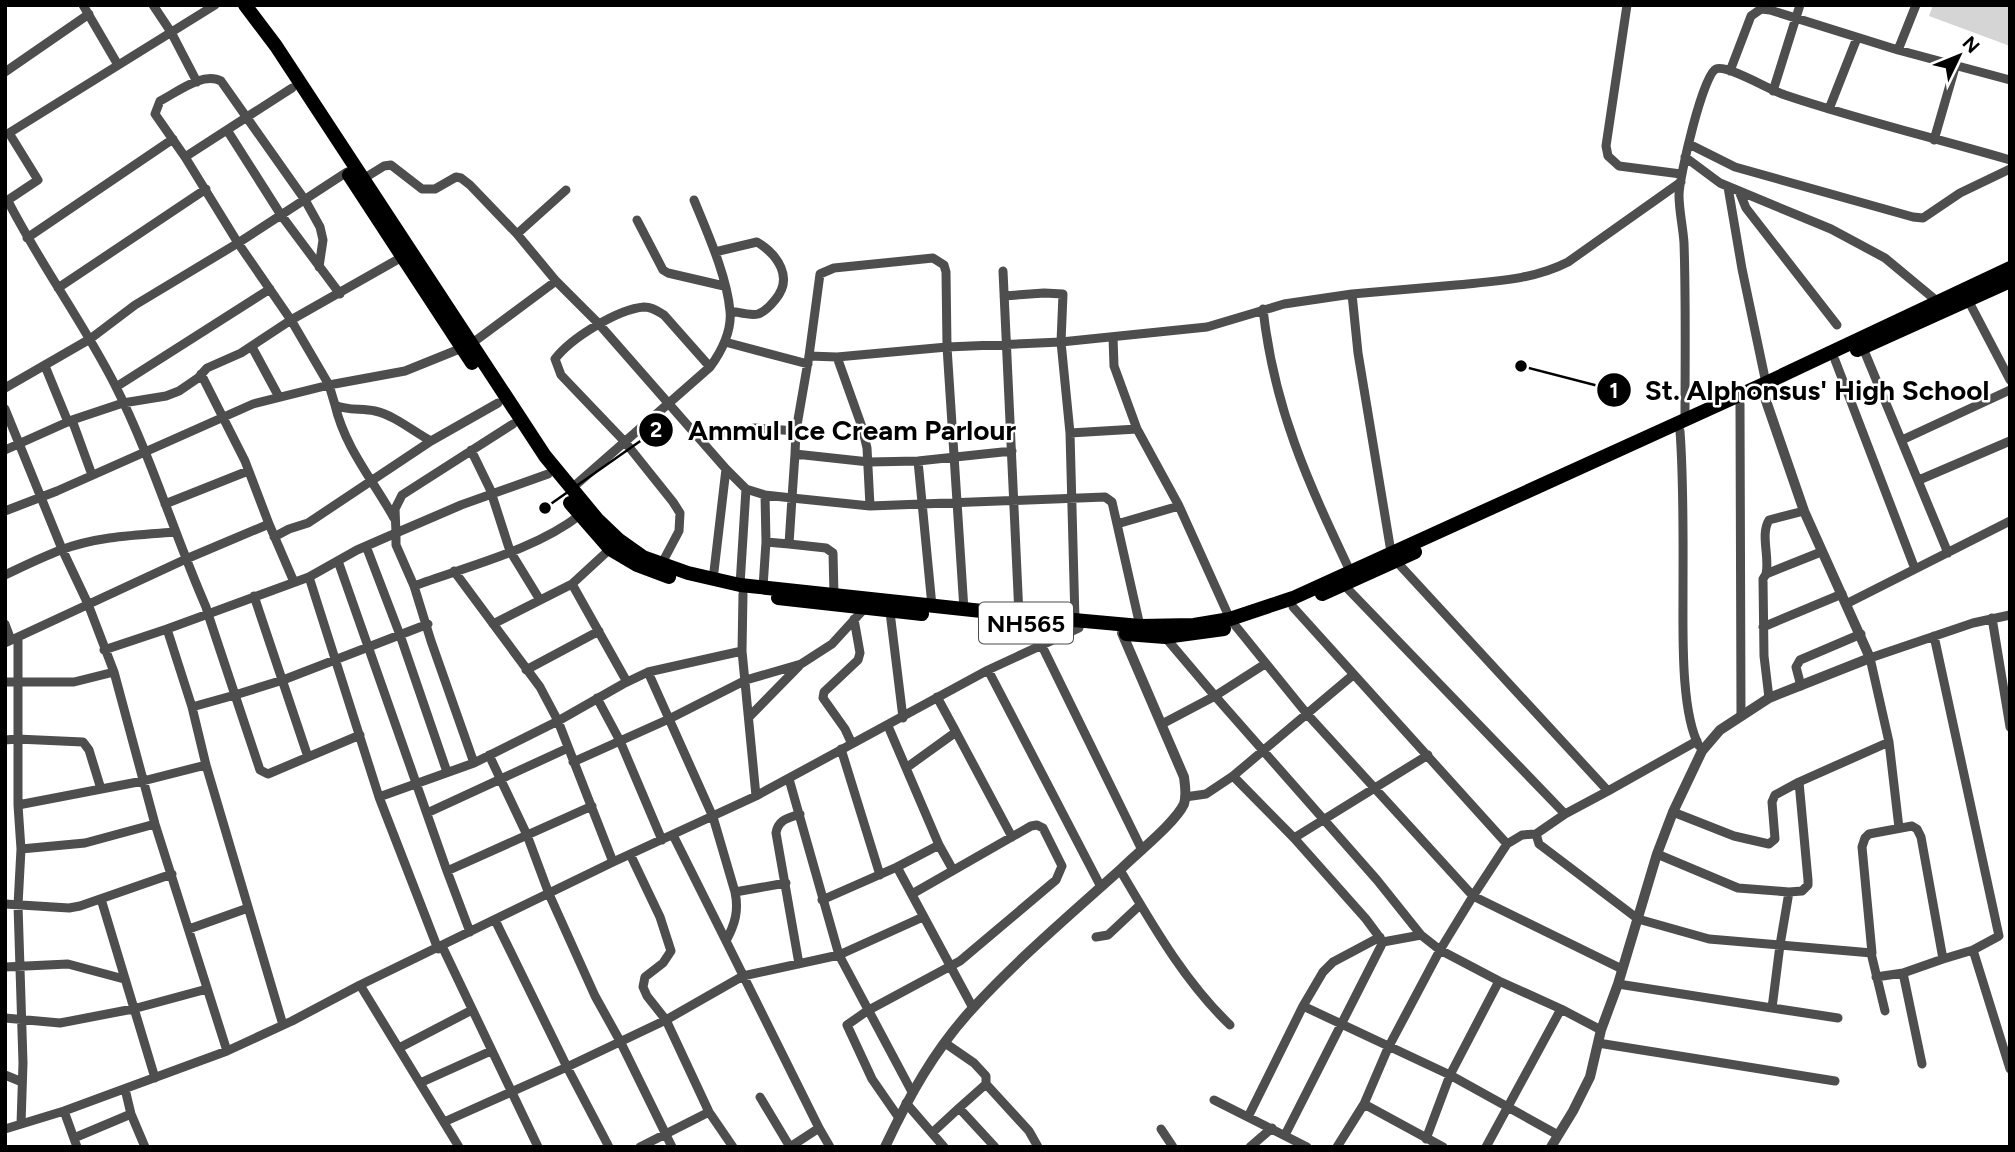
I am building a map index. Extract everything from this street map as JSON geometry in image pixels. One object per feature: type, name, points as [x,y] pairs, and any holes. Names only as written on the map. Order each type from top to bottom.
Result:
[{"type":"highway","name":"NH565","points":[[245,5],[258,25],[260,37],[402,257],[571,489],[619,540],[643,557],[742,589],[763,587],[1019,615],[1122,633],[1165,637],[1202,634],[1293,598],[1350,571],[1393,556],[1764,388],[2010,268]]},
{"type":"highway","name":"NH565","points":[[258,25],[276,46],[363,179],[467,346],[499,403],[548,474],[610,549],[637,565],[657,573],[859,614],[890,612],[1077,624],[1194,625],[1262,620],[1343,585],[1393,556]]},
{"type":"highway","name":"NH565","points":[[1683,424],[1740,404],[1764,388],[1863,348],[2010,281]]},
{"type":"street","points":[[83,5],[118,65]]},
{"type":"street","points":[[153,5],[171,32],[197,82]]},
{"type":"street","points":[[215,5],[6,132],[38,180],[7,202],[116,387],[208,614],[260,770],[272,774],[360,735]]},
{"type":"street","points":[[1627,5],[1606,146],[1608,156],[1619,166],[1681,178]]},
{"type":"street","points":[[1773,91],[1800,5]]},
{"type":"street","points":[[1898,50],[1916,5]]},
{"type":"street","points":[[1730,71],[1751,16],[1756,11],[1770,10],[1898,50],[2010,80]]},
{"type":"street","points":[[5,72],[89,14]]},
{"type":"street","points":[[1829,109],[1857,38]]},
{"type":"street","points":[[1934,140],[1956,64]]},
{"type":"street","points":[[1551,1147],[1590,1077],[1601,1030],[1618,984],[1657,854],[1699,746],[1688,703],[1683,658],[1684,241],[1679,194],[1685,157],[1709,76],[1713,70],[1719,68],[1730,71],[1773,91],[1829,109],[2010,160]]},
{"type":"street","points":[[319,267],[323,240],[320,227],[305,200],[221,81],[210,77],[157,105],[155,114],[291,320],[330,385],[340,427],[395,520]]},
{"type":"street","points":[[185,157],[292,88]]},
{"type":"street","points":[[226,130],[281,215],[340,294]]},
{"type":"street","points":[[27,238],[173,139]]},
{"type":"street","points":[[1689,145],[1735,167],[1923,218],[1960,192],[2010,169]]},
{"type":"street","points":[[1685,157],[1720,183],[1831,229],[1885,258],[1938,302]]},
{"type":"street","points":[[363,179],[384,166],[391,165],[428,191],[435,190],[456,177],[461,178],[517,234],[556,281],[598,323],[746,489],[765,495],[870,506],[1015,499],[1109,499],[1140,625]]},
{"type":"street","points":[[5,388],[90,339],[135,305],[238,243],[347,172]]},
{"type":"street","points":[[725,342],[809,360],[947,347],[1061,342],[1207,327],[1263,309],[1309,299],[1535,276],[1568,262],[1681,178]]},
{"type":"street","points":[[1728,187],[1764,388],[1804,511],[1870,658],[1889,742],[1899,828]]},
{"type":"street","points":[[58,288],[205,189]]},
{"type":"street","points":[[517,234],[566,190]]},
{"type":"street","points":[[1739,191],[1746,208],[1837,325]]},
{"type":"street","points":[[571,489],[710,367],[725,342],[730,311],[715,252],[694,201]]},
{"type":"street","points":[[637,220],[661,266],[668,273],[724,286]]},
{"type":"street","points":[[715,252],[757,242],[784,272],[785,280],[780,294],[766,309],[758,314],[730,311]]},
{"type":"street","points":[[5,450],[70,421],[123,403],[166,396],[179,391],[201,374],[252,347],[291,320],[402,257]]},
{"type":"street","points":[[789,544],[796,431],[809,360],[820,274],[824,271],[933,258],[944,265],[946,272],[947,347],[964,610]]},
{"type":"street","points":[[1003,271],[1019,615]]},
{"type":"street","points":[[5,511],[223,416],[279,397],[405,371],[467,346],[556,281]]},
{"type":"street","points":[[116,387],[270,289]]},
{"type":"street","points":[[5,1129],[155,1078],[283,1026],[360,985],[756,796],[988,670],[1042,646],[1077,624],[1070,433],[1061,342],[1063,294],[1004,296]]},
{"type":"street","points":[[1352,294],[1358,353],[1393,556],[1608,791]]},
{"type":"street","points":[[1968,300],[2010,380]]},
{"type":"street","points":[[661,565],[679,531],[680,513],[625,442],[561,375],[555,363],[558,354],[598,323],[643,307],[655,309],[664,315],[710,367]]},
{"type":"street","points":[[1263,309],[1270,363],[1280,404],[1300,461],[1350,571]]},
{"type":"street","points":[[1113,337],[1114,366],[1137,429],[1180,506],[1233,623],[1265,664],[1307,714],[1473,896],[1622,969]]},
{"type":"street","points":[[252,347],[279,397]]},
{"type":"street","points":[[1863,348],[1948,553]]},
{"type":"street","points":[[837,357],[862,427],[869,462],[870,506]]},
{"type":"street","points":[[1835,360],[1915,569]]},
{"type":"street","points":[[45,366],[92,475]]},
{"type":"street","points":[[201,374],[248,471],[294,582]]},
{"type":"street","points":[[1902,440],[2010,390]]},
{"type":"street","points":[[274,537],[308,523],[431,441],[499,403]]},
{"type":"street","points":[[1740,404],[1741,714]]},
{"type":"street","points":[[335,405],[374,411],[431,441]]},
{"type":"street","points":[[5,409],[114,672],[155,824],[227,1051]]},
{"type":"street","points":[[474,763],[431,641],[428,624],[396,545],[395,509],[402,495],[513,424]]},
{"type":"street","points":[[699,437],[755,428],[796,431]]},
{"type":"street","points":[[1070,433],[1137,429]]},
{"type":"street","points":[[1919,480],[2010,441]]},
{"type":"street","points":[[471,450],[492,495],[510,551],[540,600]]},
{"type":"street","points":[[794,454],[869,462],[918,461],[1012,451]]},
{"type":"street","points":[[918,461],[932,606]]},
{"type":"street","points":[[713,580],[726,469]]},
{"type":"street","points":[[165,504],[248,471]]},
{"type":"street","points":[[104,650],[309,577],[396,533],[461,505],[548,474]]},
{"type":"street","points":[[746,489],[742,650],[756,796]]},
{"type":"street","points":[[763,587],[765,495]]},
{"type":"street","points":[[1117,524],[1180,506]]},
{"type":"street","points":[[1769,698],[1762,583],[1768,566],[1766,526],[1769,520],[1804,511]]},
{"type":"street","points":[[414,586],[558,531],[580,514]]},
{"type":"street","points":[[1763,627],[1844,599],[1915,569],[2010,522]]},
{"type":"street","points":[[11,640],[186,559],[269,524]]},
{"type":"street","points":[[5,575],[62,549],[128,536],[176,532]]},
{"type":"street","points":[[766,542],[826,548],[833,553],[834,594]]},
{"type":"street","points":[[366,546],[447,772]]},
{"type":"street","points":[[493,624],[572,584],[610,549]]},
{"type":"street","points":[[1766,574],[1821,552]]},
{"type":"street","points":[[338,561],[470,932]]},
{"type":"street","points":[[454,571],[540,687],[558,721],[613,862]]},
{"type":"street","points":[[309,577],[379,797],[440,947],[538,1147]]},
{"type":"street","points":[[572,584],[627,682]]},
{"type":"street","points":[[1343,585],[1565,814]]},
{"type":"street","points":[[254,596],[308,757]]},
{"type":"street","points":[[1293,607],[1507,844]]},
{"type":"street","points":[[890,612],[903,718]]},
{"type":"street","points":[[749,717],[801,664],[832,644],[859,614]]},
{"type":"street","points":[[852,744],[823,698],[824,692],[858,660],[859,614]]},
{"type":"street","points":[[1337,1147],[1364,1104],[1388,1048],[1440,950],[1507,844],[1522,835],[1536,834],[1565,814],[1699,746],[1741,714],[1769,698],[1870,658],[1992,618],[2010,615]]},
{"type":"street","points":[[1992,618],[2010,727]]},
{"type":"street","points":[[5,624],[11,640],[18,681],[21,1124]]},
{"type":"street","points":[[192,707],[283,680],[428,624]]},
{"type":"street","points":[[167,629],[192,707],[206,765],[283,1026]]},
{"type":"street","points":[[526,670],[599,631]]},
{"type":"street","points":[[885,1147],[912,1092],[973,1008],[1142,849],[1175,816],[1185,797],[1184,778],[1122,633]]},
{"type":"street","points":[[1801,686],[1796,667],[1800,660],[1861,634]]},
{"type":"street","points":[[1934,636],[1999,936]]},
{"type":"street","points":[[1165,637],[1377,880],[1420,935],[1440,950],[1499,981],[1601,1030]]},
{"type":"street","points":[[1042,646],[1142,849]]},
{"type":"street","points":[[379,797],[474,763],[648,672],[742,650]]},
{"type":"street","points":[[573,762],[669,719],[746,680],[801,664]]},
{"type":"street","points":[[1162,724],[1215,696],[1265,664]]},
{"type":"street","points":[[988,670],[1101,887]]},
{"type":"street","points":[[5,682],[74,682],[114,672]]},
{"type":"street","points":[[648,672],[713,817],[735,892],[737,915],[726,941]]},
{"type":"street","points":[[1185,797],[1206,793],[1233,776],[1353,675]]},
{"type":"street","points":[[597,698],[620,741],[662,840]]},
{"type":"street","points":[[937,698],[1012,836]]},
{"type":"street","points":[[888,726],[939,845],[953,870]]},
{"type":"street","points":[[906,768],[956,732]]},
{"type":"street","points":[[5,740],[83,741],[89,750],[101,789]]},
{"type":"street","points":[[1673,812],[1734,836],[1769,844],[1774,839],[1772,802],[1775,795],[1889,742]]},
{"type":"street","points":[[427,813],[568,748]]},
{"type":"street","points":[[841,750],[880,875]]},
{"type":"street","points":[[489,755],[527,835],[549,894],[595,996],[672,1147]]},
{"type":"street","points":[[1294,838],[1427,755]]},
{"type":"street","points":[[5,795],[18,801],[101,789],[206,765]]},
{"type":"street","points":[[1233,776],[1294,838],[1381,940]]},
{"type":"street","points":[[789,779],[839,955],[912,1092]]},
{"type":"street","points":[[1657,854],[1738,888],[1802,891],[1808,885],[1799,782]]},
{"type":"street","points":[[447,871],[592,806]]},
{"type":"street","points":[[799,964],[777,827],[782,821],[800,814]]},
{"type":"street","points":[[21,849],[93,841],[155,824]]},
{"type":"street","points":[[899,1118],[872,1079],[847,1028],[849,1023],[951,967],[974,950],[1059,874],[1062,866],[1041,826],[1031,826],[912,894]]},
{"type":"street","points":[[1885,1012],[1871,953],[1862,847],[1865,838],[1870,834],[1912,826],[1920,832],[1943,959]]},
{"type":"street","points":[[1536,834],[1539,844],[1638,919],[1709,939],[1871,953]]},
{"type":"street","points":[[673,835],[830,1147]]},
{"type":"street","points":[[822,900],[939,845]]},
{"type":"street","points":[[630,854],[660,917],[671,951],[663,963],[645,977],[643,982],[647,996],[666,1020],[709,1112],[733,1147]]},
{"type":"street","points":[[897,867],[973,1008]]},
{"type":"street","points":[[1119,870],[1172,955],[1210,1007],[1230,1025]]},
{"type":"street","points":[[5,904],[69,908],[172,874]]},
{"type":"street","points":[[735,892],[786,883]]},
{"type":"street","points":[[1772,1008],[1789,892]]},
{"type":"street","points":[[101,899],[155,1078]]},
{"type":"street","points":[[1096,937],[1108,935],[1140,905]]},
{"type":"street","points":[[188,929],[248,908]]},
{"type":"street","points":[[443,1122],[666,1020],[743,976],[839,955],[923,917]]},
{"type":"street","points":[[495,920],[609,1147]]},
{"type":"street","points":[[1876,977],[1903,972],[1973,950],[2010,932]]},
{"type":"street","points":[[1248,1116],[1317,979],[1334,962],[1381,940],[1420,935]]},
{"type":"street","points":[[1284,1135],[1381,940]]},
{"type":"street","points":[[1973,950],[2010,1069]]},
{"type":"street","points":[[5,967],[68,964],[124,979]]},
{"type":"street","points":[[1903,972],[1923,1064]]},
{"type":"street","points":[[1426,1139],[1450,1075],[1499,981]]},
{"type":"street","points":[[1618,984],[1838,1018]]},
{"type":"street","points":[[360,985],[459,1147]]},
{"type":"street","points":[[5,1018],[60,1023],[133,1009],[207,989]]},
{"type":"street","points":[[1303,1006],[1450,1075],[1558,1135]]},
{"type":"street","points":[[1486,1147],[1561,1009]]},
{"type":"street","points":[[399,1048],[472,1010]]},
{"type":"street","points":[[945,1043],[983,1070],[986,1084],[1029,1131],[1038,1147]]},
{"type":"street","points":[[1598,1043],[1835,1081]]},
{"type":"street","points":[[420,1083],[491,1051]]},
{"type":"street","points":[[5,1075],[22,1082]]},
{"type":"street","points":[[932,1133],[986,1084]]},
{"type":"street","points":[[125,1089],[131,1114],[145,1147]]},
{"type":"street","points":[[760,1097],[790,1147],[819,1128]]},
{"type":"street","points":[[1214,1100],[1307,1147]]},
{"type":"street","points":[[906,1103],[944,1147]]},
{"type":"street","points":[[1364,1104],[1443,1147]]},
{"type":"street","points":[[959,1108],[995,1147]]},
{"type":"street","points":[[64,1111],[75,1142],[131,1114]]},
{"type":"street","points":[[640,1147],[709,1112]]},
{"type":"street","points":[[1250,1147],[1272,1128]]},
{"type":"street","points":[[1161,1129],[1173,1147]]},
{"type":"shaded area","points":[[1933,5],[2010,5],[2010,46],[1929,16]]},
{"type":"place","name":"St. Alphonsus' High School","points":[[1521,366]]},
{"type":"place","name":"Ammul Ice Cream Parlour","points":[[545,508]]}]
